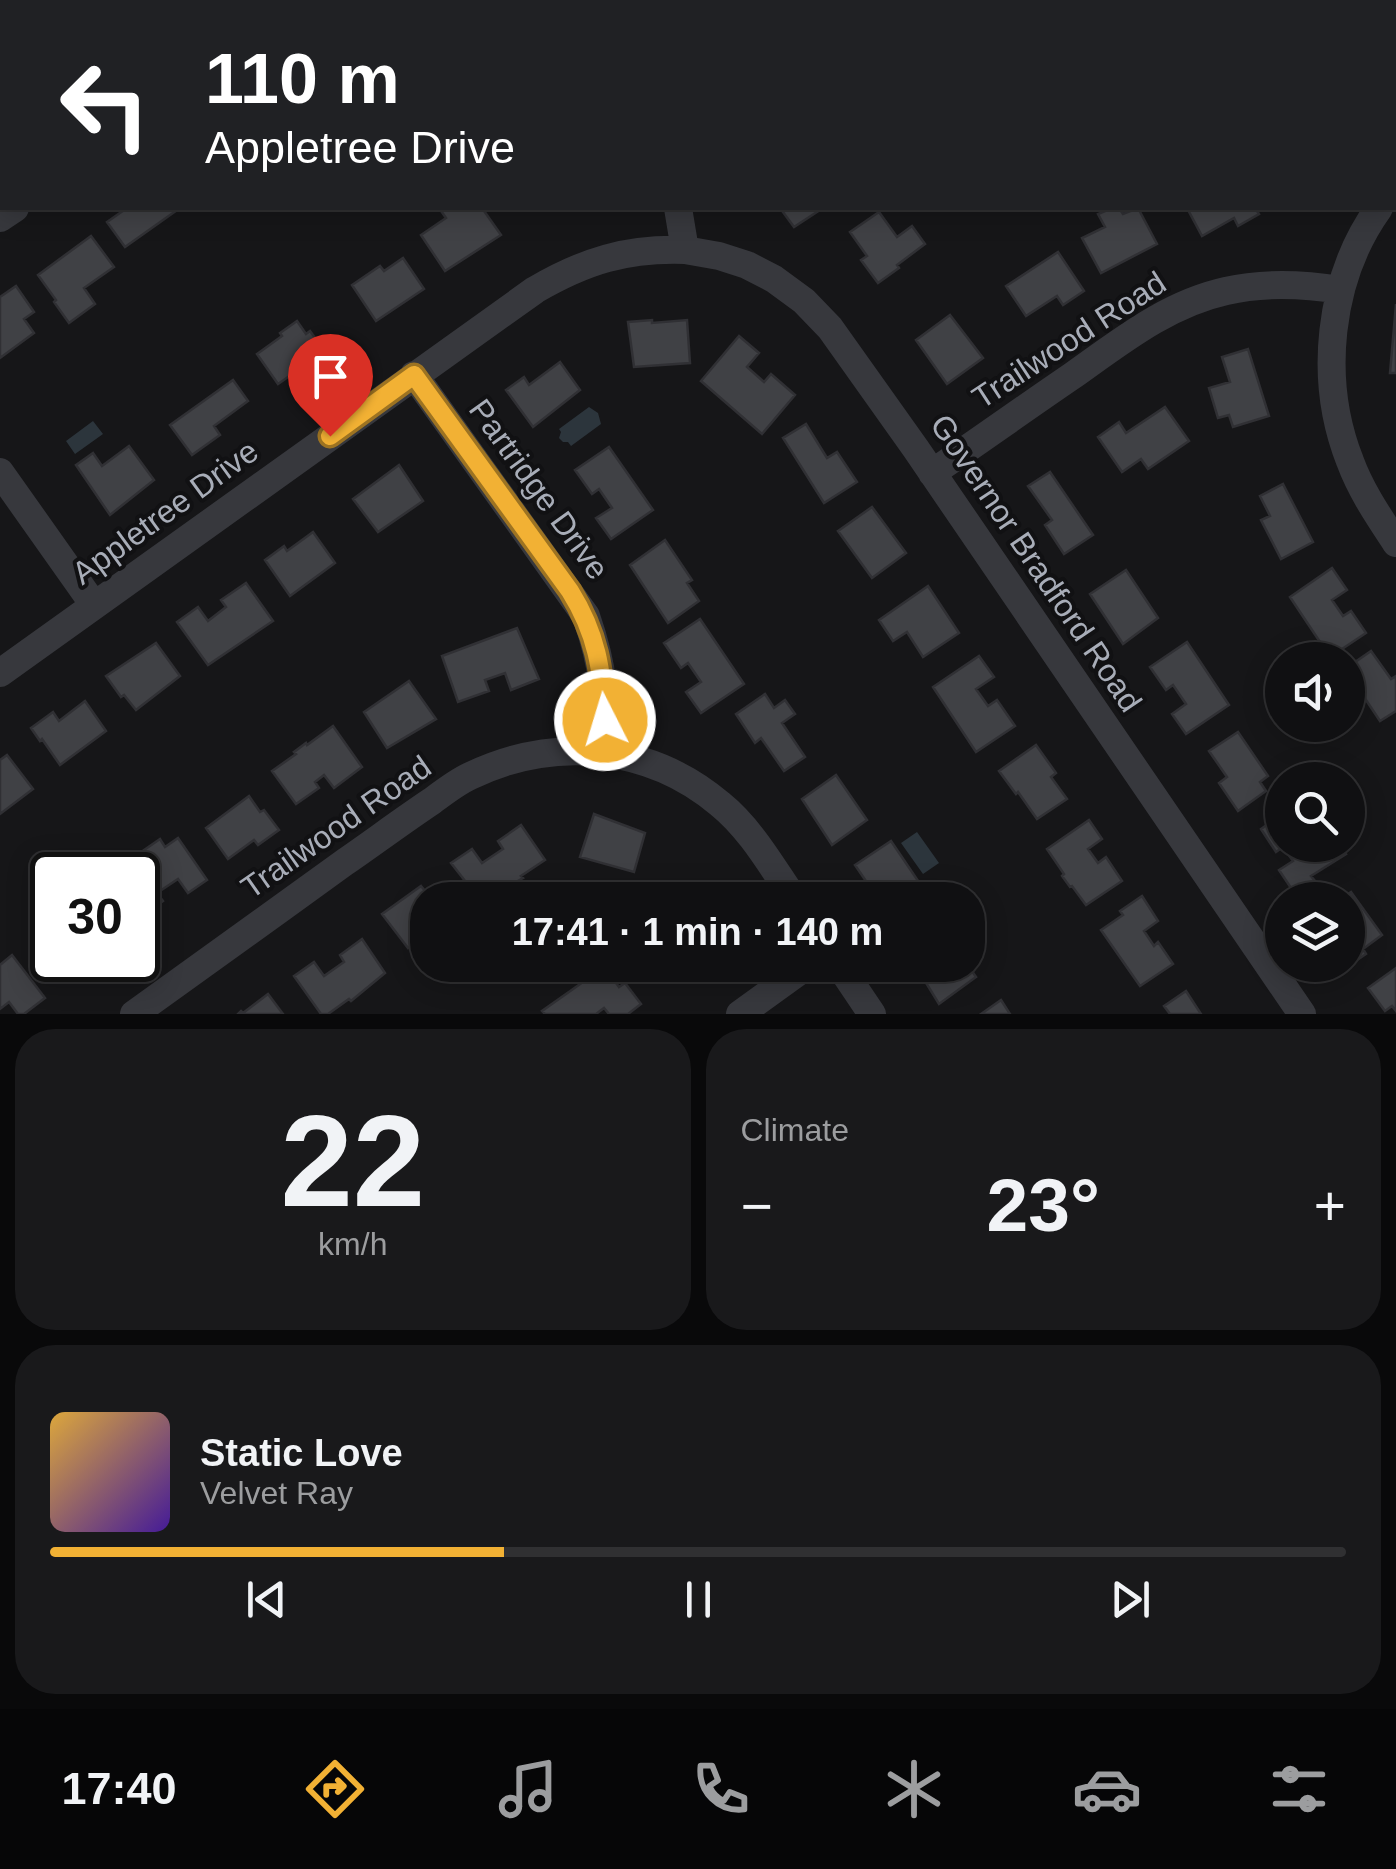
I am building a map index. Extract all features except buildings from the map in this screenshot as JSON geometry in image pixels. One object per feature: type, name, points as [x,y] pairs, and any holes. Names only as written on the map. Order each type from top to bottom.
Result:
[{"type":"street","points":[[678,210],[685,250]]},
{"type":"street","points":[[1378,210],[1356,248],[1341,290],[1335,316],[1332,375],[1341,436],[1360,484],[1396,542]]},
{"type":"street","name":"Appletree Drive","points":[[0,673],[535,290],[596,260],[627,252],[685,250]]},
{"type":"street","name":"Governor Bradford Road","points":[[685,250],[719,256],[774,279],[804,301],[830,328],[1302,1014]]},
{"type":"street","name":"Trailwood Road","points":[[932,473],[1145,325],[1187,303],[1226,290],[1265,285],[1341,290]]},
{"type":"street","name":"Partridge Drive","points":[[414,375],[586,616],[598,652],[603,685],[605,720],[600,752]]},
{"type":"street","points":[[0,472],[94,605]]},
{"type":"street","name":"Trailwood Road","points":[[134,1014],[468,777],[531,754],[562,750],[600,752]]},
{"type":"street","points":[[600,752],[659,766],[695,785],[721,804],[783,882]]},
{"type":"street","points":[[740,1014],[784,982]]},
{"type":"street","points":[[850,982],[872,1014]]},
{"type":"shaded area","points":[[589,407],[598,413],[601,424],[571,446],[563,442],[559,429]]},
{"type":"shaded area","points":[[93,421],[103,434],[75,454],[66,441]]},
{"type":"shaded area","points":[[917,832],[939,863],[923,874],[901,843]]},
{"type":"route","points":[[330,436],[414,375],[586,616],[598,652],[605,720]]}]
